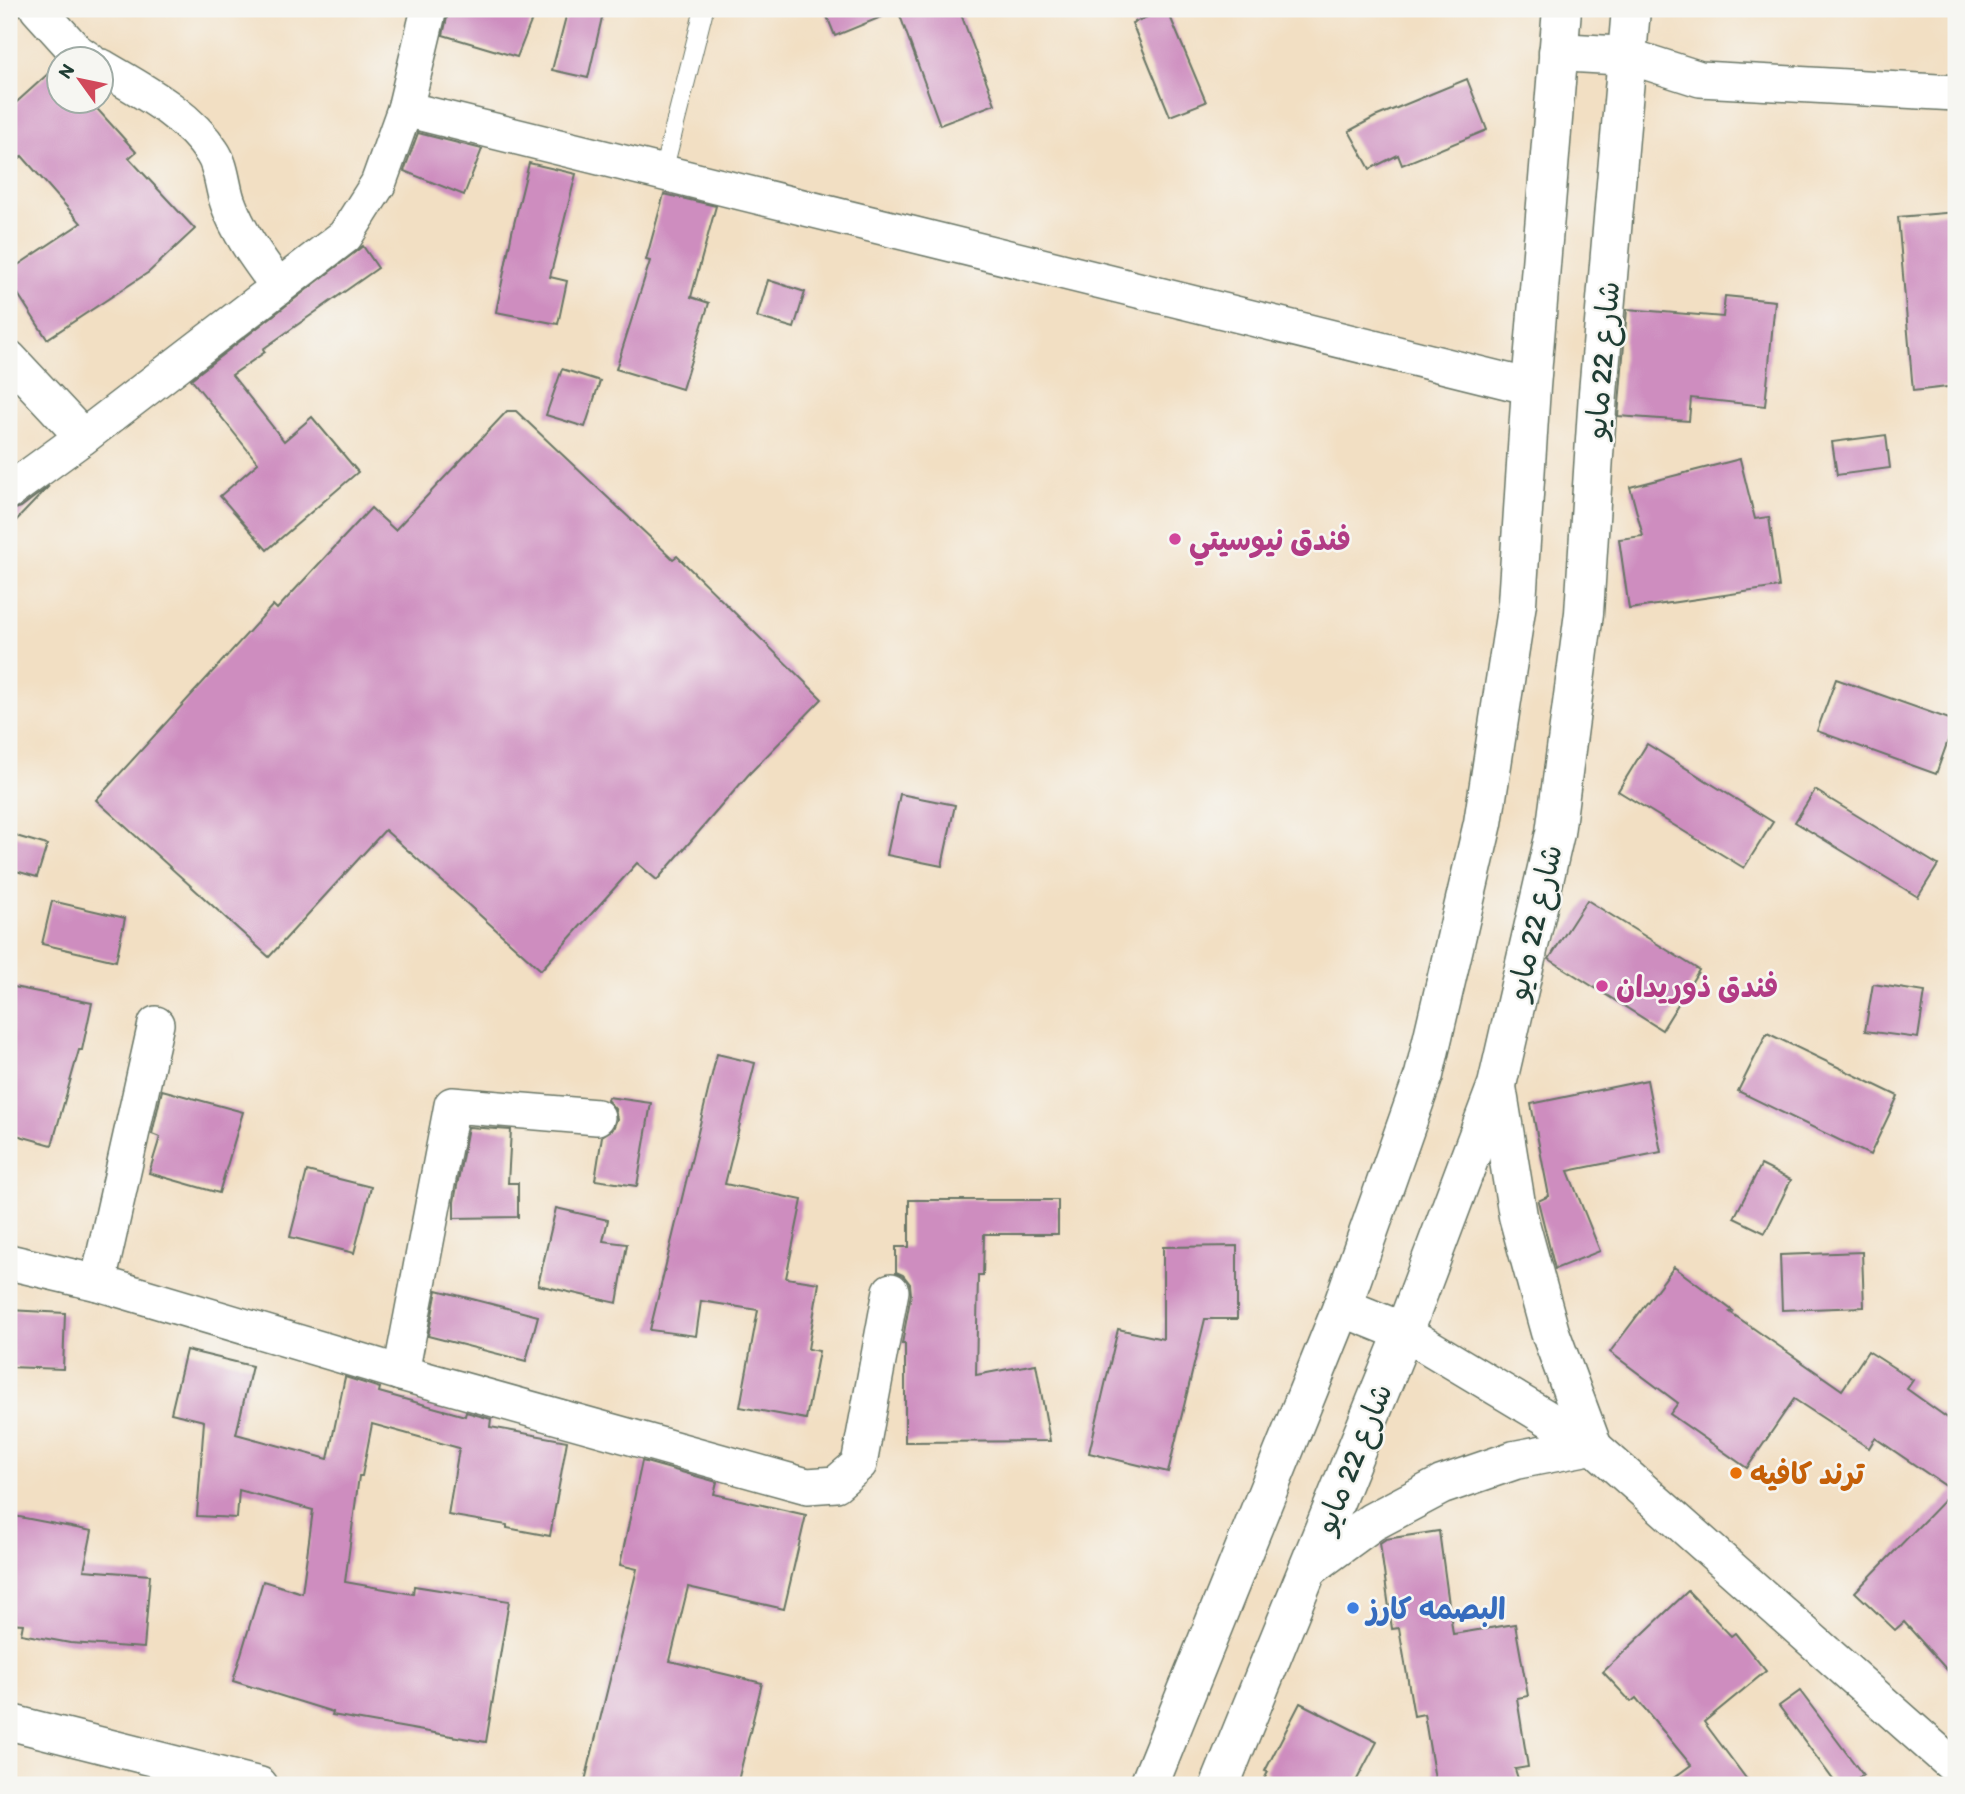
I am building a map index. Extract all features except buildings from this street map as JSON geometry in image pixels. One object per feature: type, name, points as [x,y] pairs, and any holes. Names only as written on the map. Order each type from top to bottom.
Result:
[{"type":"main road","points":[[1149,1785],[1342,1307],[1424,1075],[1483,823],[1517,603],[1531,387],[1562,9]]},
{"type":"main road","name":"شارع 22 مايو","points":[[1220,1785],[1404,1332],[1497,1084],[1555,833],[1584,613],[1598,393],[1631,9]]},
{"type":"main road","points":[[1558,52],[1628,56]]},
{"type":"main road","points":[[1309,1568],[1373,1522],[1441,1485],[1515,1460],[1592,1445],[1550,1332],[1518,1216],[1497,1084]]},
{"type":"main road","points":[[1342,1307],[1404,1332]]},
{"type":"street","points":[[38,9],[71,46]]},
{"type":"street","points":[[9,491],[345,236],[378,184],[405,108],[429,9]]},
{"type":"street","points":[[1628,56],[1700,79],[1956,93]]},
{"type":"street","points":[[116,75],[186,122],[214,153],[228,204],[244,239],[278,286]]},
{"type":"street","points":[[405,108],[1531,387]]},
{"type":"street","points":[[9,358],[83,437]]},
{"type":"street","points":[[98,1283],[156,1024]]},
{"type":"street","points":[[401,1373],[452,1105],[597,1117]]},
{"type":"street","points":[[9,1262],[98,1283],[401,1373],[807,1486],[836,1484],[859,1464],[891,1291]]},
{"type":"street","points":[[1404,1332],[1592,1445],[1956,1768]]},
{"type":"street","points":[[9,1722],[260,1785]]},
{"type":"lane","points":[[663,172],[704,9]]},
{"type":"place","name":"فندق نيوسيتي","points":[[1175,539]]},
{"type":"place","name":"فندق ذوريدان","points":[[1602,986]]},
{"type":"place","name":"ترند كافيه","points":[[1736,1473]]},
{"type":"place","name":"البصمه كارز","points":[[1353,1608]]}]
